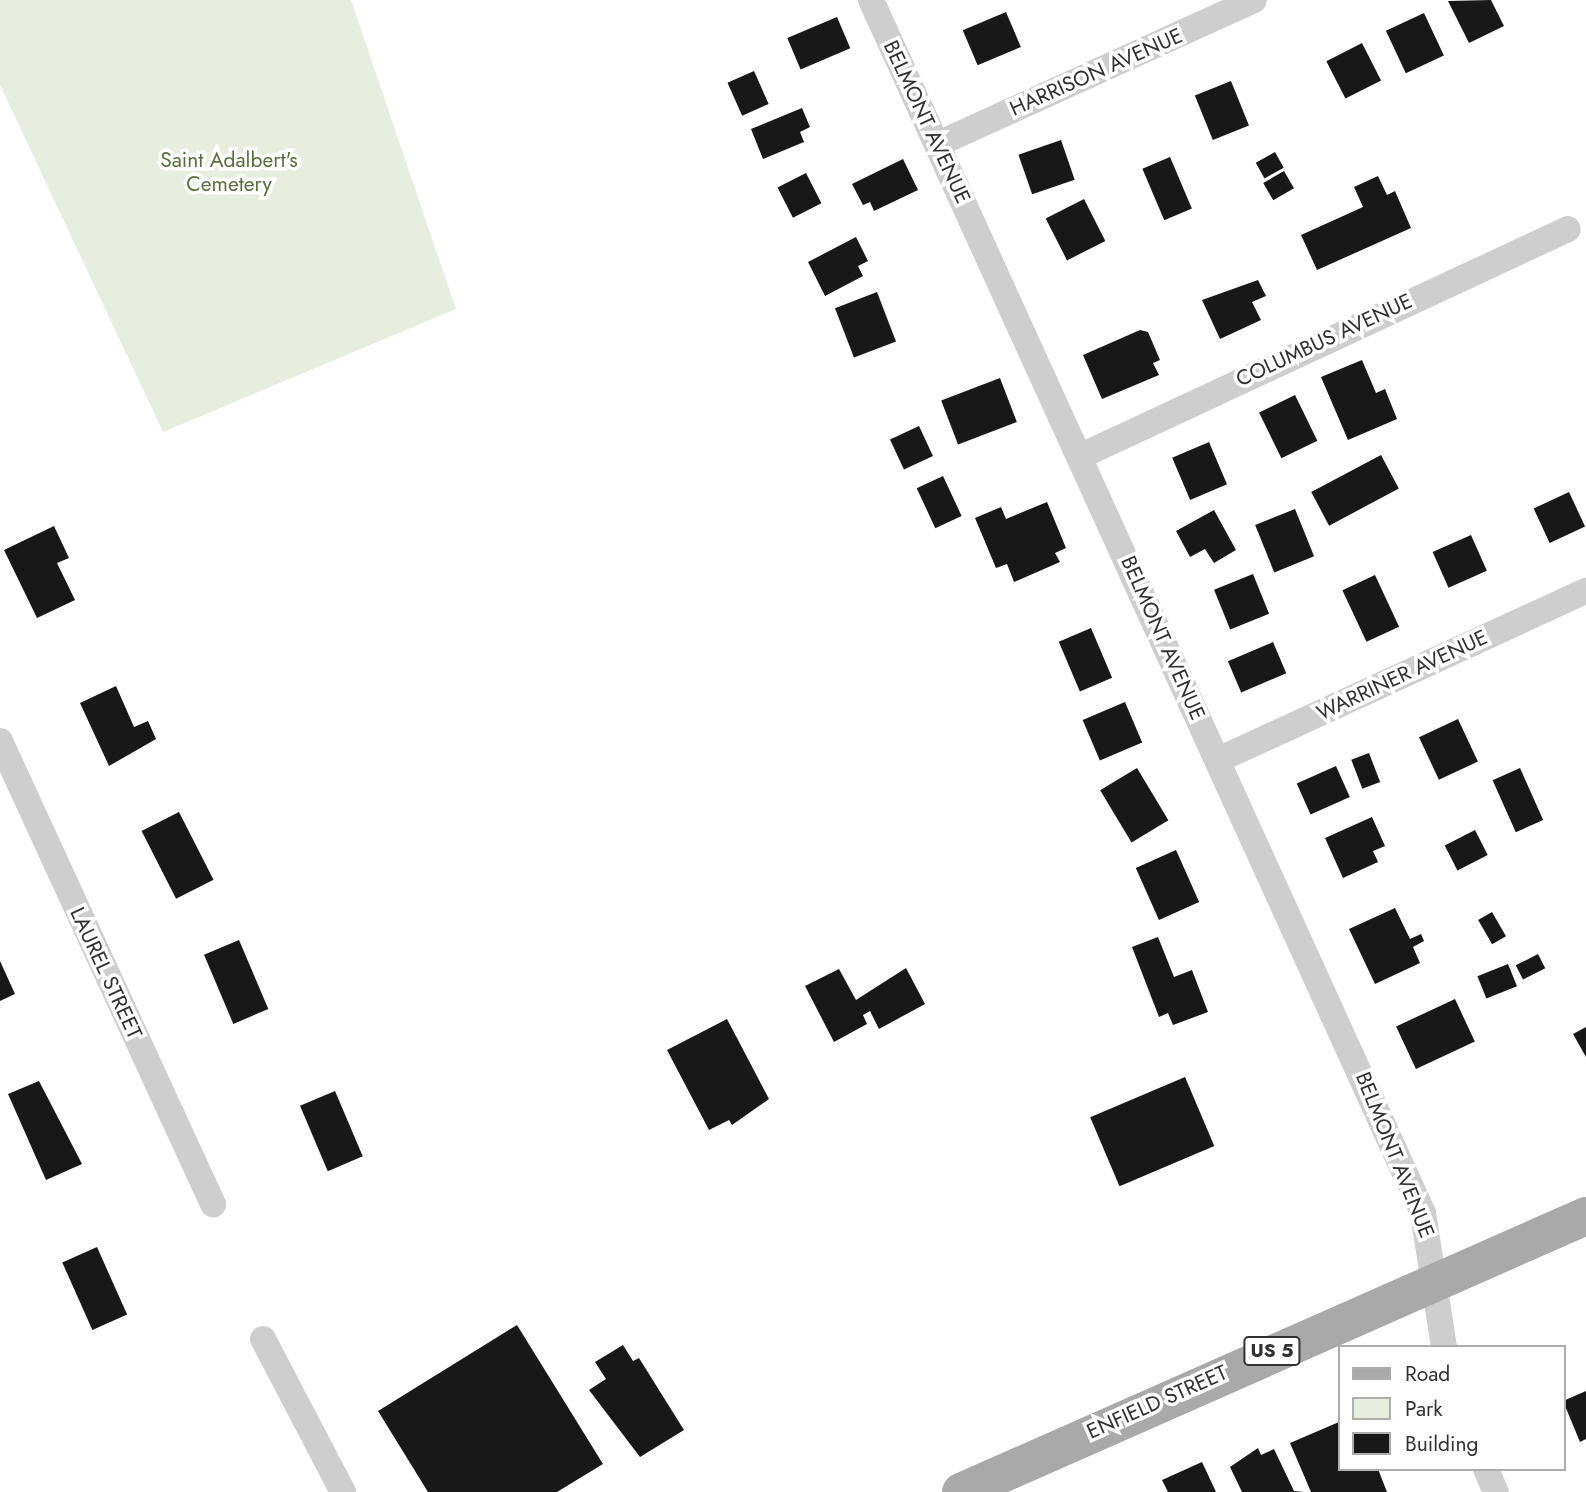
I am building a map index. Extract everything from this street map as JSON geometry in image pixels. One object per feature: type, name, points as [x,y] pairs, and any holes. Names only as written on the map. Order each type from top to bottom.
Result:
[{"type":"main road","name":"ENFIELD STREET","points":[[961,1492],[1586,1216]]},
{"type":"street","name":"BELMONT AVENUE","points":[[871,0],[1081,456],[1423,1213],[1444,1345]]},
{"type":"street","name":"HARRISON AVENUE","points":[[938,144],[1254,0]]},
{"type":"street","name":"COLUMBUS AVENUE","points":[[1081,456],[1568,229]]},
{"type":"street","name":"WARRINER AVENUE","points":[[1218,760],[1586,591]]},
{"type":"street","name":"LAUREL STREET","points":[[0,741],[212,1204]]},
{"type":"street","points":[[263,1339],[343,1492]]},
{"type":"street","points":[[1487,1471],[1496,1492]]},
{"type":"green space","name":"Saint Adalbert's Cemetery","points":[[0,0],[351,0],[456,309],[163,432],[0,85]]},
{"type":"building","points":[[1491,0],[1504,26],[1469,43],[1448,1]]},
{"type":"building","points":[[1006,12],[1021,47],[978,65],[963,30]]},
{"type":"building","points":[[1424,13],[1444,56],[1406,73],[1386,31]]},
{"type":"building","points":[[837,17],[850,48],[801,69],[787,38]]},
{"type":"building","points":[[1362,43],[1381,80],[1345,99],[1326,61]]},
{"type":"building","points":[[754,71],[769,104],[742,116],[728,83]]},
{"type":"building","points":[[1231,81],[1249,126],[1213,140],[1195,96]]},
{"type":"building","points":[[802,108],[810,127],[800,132],[804,142],[763,159],[751,129]]},
{"type":"building","points":[[1061,140],[1075,180],[1032,194],[1018,155]]},
{"type":"building","points":[[1275,152],[1284,168],[1264,178],[1256,163]]},
{"type":"building","points":[[1170,157],[1192,209],[1164,220],[1142,169]]},
{"type":"building","points":[[903,159],[918,190],[874,211],[870,202],[863,205],[852,184]]},
{"type":"building","points":[[1284,171],[1294,188],[1273,200],[1263,183]]},
{"type":"building","points":[[806,173],[821,203],[793,218],[777,188]]},
{"type":"building","points":[[1378,176],[1387,195],[1395,191],[1411,228],[1317,270],[1301,235],[1363,207],[1354,187]]},
{"type":"building","points":[[1084,199],[1105,241],[1067,260],[1046,219]]},
{"type":"building","points":[[856,237],[868,261],[858,266],[863,276],[825,296],[808,262]]},
{"type":"building","points":[[1258,280],[1266,296],[1252,302],[1261,320],[1220,339],[1202,300]]},
{"type":"building","points":[[877,292],[896,341],[854,358],[835,308]]},
{"type":"building","points":[[1140,330],[1148,332],[1160,360],[1153,363],[1159,375],[1102,399],[1083,355]]},
{"type":"building","points":[[1362,360],[1376,393],[1385,389],[1397,419],[1348,440],[1321,377]]},
{"type":"building","points":[[1000,378],[1017,422],[958,444],[941,401]]},
{"type":"building","points":[[1295,395],[1317,441],[1281,458],[1259,413]]},
{"type":"building","points":[[919,426],[933,456],[904,469],[890,440]]},
{"type":"building","points":[[1209,442],[1227,484],[1190,500],[1172,458]]},
{"type":"building","points":[[1381,455],[1399,489],[1329,526],[1311,492]]},
{"type":"building","points":[[943,476],[962,516],[935,528],[917,488]]},
{"type":"building","points":[[1569,492],[1585,526],[1550,543],[1534,508]]},
{"type":"building","points":[[1047,502],[1066,548],[1055,553],[1060,562],[1014,582],[1007,564],[996,568],[975,518],[1001,507],[1006,519]]},
{"type":"building","points":[[1295,509],[1314,556],[1274,572],[1255,525]]},
{"type":"building","points":[[1214,510],[1236,550],[1214,563],[1205,549],[1190,557],[1176,531]]},
{"type":"building","points":[[54,526],[69,558],[57,563],[75,600],[37,618],[4,550]]},
{"type":"building","points":[[1471,535],[1487,571],[1448,588],[1433,552]]},
{"type":"building","points":[[1253,574],[1269,614],[1230,630],[1214,590]]},
{"type":"building","points":[[1375,575],[1399,627],[1366,642],[1342,590]]},
{"type":"building","points":[[1091,628],[1112,678],[1080,691],[1059,642]]},
{"type":"building","points":[[1273,642],[1286,673],[1241,692],[1228,661]]},
{"type":"building","points":[[116,686],[134,727],[148,721],[156,739],[109,766],[80,703]]},
{"type":"building","points":[[1125,702],[1142,743],[1100,760],[1083,720]]},
{"type":"building","points":[[1458,719],[1478,762],[1439,780],[1419,737]]},
{"type":"building","points":[[1369,753],[1380,782],[1362,789],[1351,760]]},
{"type":"building","points":[[1336,766],[1350,797],[1311,815],[1297,783]]},
{"type":"building","points":[[1137,768],[1168,820],[1132,842],[1100,790]]},
{"type":"building","points":[[1520,768],[1543,820],[1516,832],[1493,780]]},
{"type":"building","points":[[179,812],[214,880],[176,899],[142,831]]},
{"type":"building","points":[[1372,817],[1385,846],[1373,851],[1378,862],[1343,878],[1325,838]]},
{"type":"building","points":[[1475,830],[1488,855],[1457,870],[1445,845]]},
{"type":"building","points":[[1176,850],[1199,902],[1159,920],[1136,868]]},
{"type":"building","points":[[1395,908],[1410,939],[1421,934],[1424,941],[1413,947],[1420,963],[1375,984],[1349,929]]},
{"type":"building","points":[[1492,912],[1506,936],[1492,944],[1478,920]]},
{"type":"building","points":[[1158,937],[1174,977],[1192,970],[1208,1012],[1173,1025],[1168,1013],[1159,1017],[1132,947]]},
{"type":"building","points":[[239,940],[268,1009],[233,1024],[204,955]]},
{"type":"building","points":[[1538,954],[1545,968],[1523,980],[1516,965]]},
{"type":"building","points":[[0,961],[15,994],[0,1001]]},
{"type":"building","points":[[1508,964],[1517,986],[1486,999],[1477,976]]},
{"type":"building","points":[[906,968],[925,1004],[879,1029],[870,1011],[863,1015],[867,1024],[834,1042],[805,986],[839,969],[856,1000]]},
{"type":"building","points":[[1455,999],[1475,1042],[1416,1069],[1396,1026]]},
{"type":"building","points":[[727,1019],[769,1099],[732,1125],[729,1120],[709,1130],[667,1050]]},
{"type":"building","points":[[1586,1027],[1586,1057],[1573,1034]]},
{"type":"building","points":[[1185,1077],[1214,1146],[1119,1186],[1090,1117]]},
{"type":"building","points":[[39,1081],[82,1164],[46,1180],[8,1094]]},
{"type":"building","points":[[335,1091],[363,1156],[328,1171],[300,1106]]},
{"type":"building","points":[[97,1247],[127,1315],[92,1330],[62,1262]]},
{"type":"building","points":[[517,1325],[603,1464],[557,1492],[428,1492],[378,1411]]},
{"type":"building","points":[[623,1345],[633,1361],[639,1358],[684,1430],[640,1457],[589,1390],[606,1379],[595,1362]]},
{"type":"building","points":[[1586,1391],[1586,1439],[1580,1442],[1565,1406],[1565,1400]]},
{"type":"building","points":[[1338,1422],[1338,1471],[1379,1471],[1387,1492],[1311,1492],[1290,1443]]},
{"type":"building","points":[[1258,1448],[1261,1455],[1274,1449],[1294,1491],[1304,1492],[1242,1492],[1230,1467]]},
{"type":"building","points":[[1202,1462],[1216,1492],[1168,1492],[1162,1480]]}]
